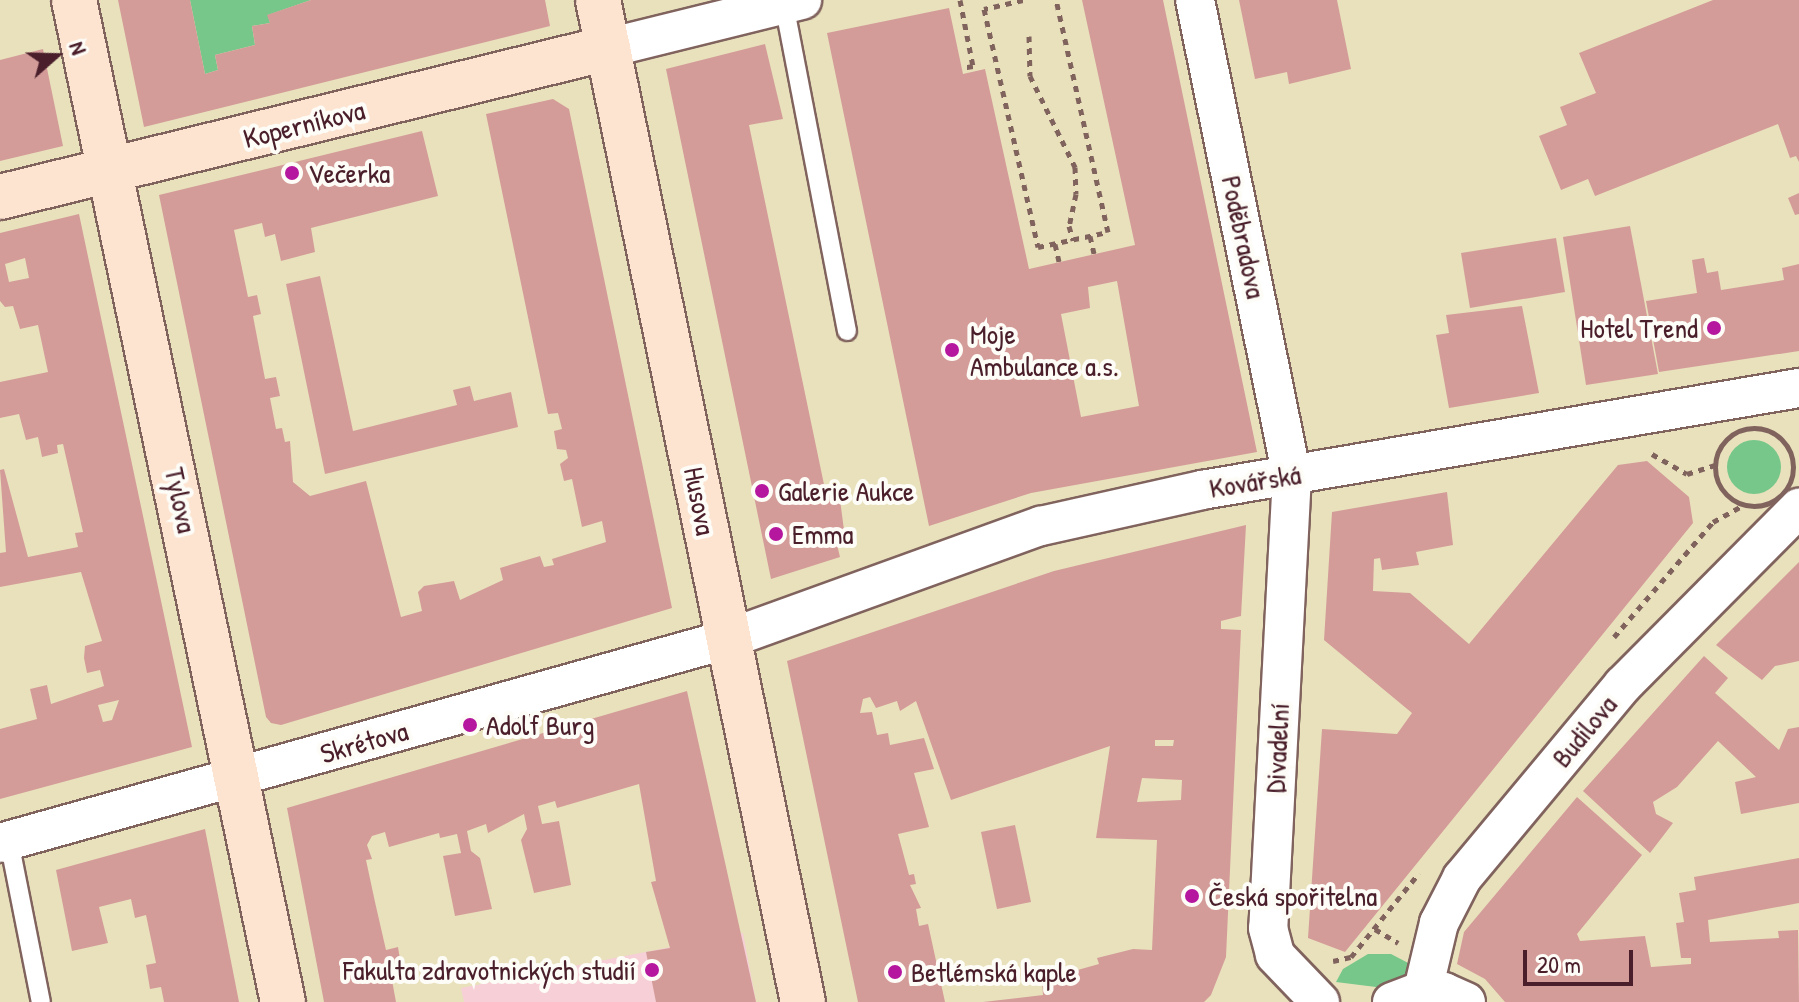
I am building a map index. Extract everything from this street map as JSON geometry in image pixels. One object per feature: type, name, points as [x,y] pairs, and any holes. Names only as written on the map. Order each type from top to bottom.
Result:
[{"type":"street","name":"Tylova","points":[[74,0],[239,777],[283,1002]]},
{"type":"street","name":"Husova","points":[[598,0],[803,1002]]},
{"type":"street","name":"Poděbradova","points":[[1195,0],[1292,475]]},
{"type":"street","points":[[608,48],[793,2]]},
{"type":"street","name":"Koperníkova","points":[[0,197],[608,48]]},
{"type":"street","name":"Kovářská","points":[[728,639],[1041,526],[1292,475],[1799,388]]},
{"type":"street","name":"Divadelní","points":[[1292,475],[1268,928],[1275,955],[1307,999]]},
{"type":"street","name":"Budilova","points":[[1408,996],[1442,915],[1462,878],[1623,685],[1799,508]]},
{"type":"street","name":"Skrétova","points":[[4,842],[728,639]]},
{"type":"street","points":[[1408,996],[1466,1002]]},
{"type":"lane","points":[[793,2],[847,331]]},
{"type":"lane","points":[[4,842],[41,1002]]},
{"type":"path","points":[[960,0],[973,66],[962,68]]},
{"type":"path","points":[[1023,0],[984,9],[1038,247],[1108,232],[1056,0]]},
{"type":"path","points":[[1029,36],[1030,76],[1075,167],[1077,187],[1069,226],[1073,240]]},
{"type":"path","points":[[1090,236],[1094,254]]},
{"type":"path","points":[[1055,244],[1059,262]]},
{"type":"path","points":[[1751,428],[1769,430],[1789,450],[1794,471],[1788,487],[1761,506],[1744,505],[1729,497],[1715,465],[1720,447],[1733,434],[1751,428]]},
{"type":"path","points":[[1789,450],[1799,448]]},
{"type":"path","points":[[1640,456],[1655,453],[1687,474],[1715,465]]},
{"type":"shaded area","name":"Fakulta zdravotnických studií","points":[[743,933],[756,1002],[464,1002],[461,988]]},
{"type":"green space","points":[[190,0],[311,0],[268,15],[270,23],[252,26],[255,45],[215,55],[218,70],[205,74]]},
{"type":"green space","points":[[1754,440],[1773,448],[1781,467],[1773,486],[1754,494],[1735,486],[1727,467],[1735,448]]},
{"type":"green space","points":[[1368,954],[1391,954],[1412,965],[1403,978],[1384,988],[1336,982],[1343,969]]},
{"type":"building","points":[[118,0],[190,0],[205,74],[218,70],[215,55],[255,45],[252,26],[270,23],[267,15],[311,0],[545,0],[550,26],[144,127]]},
{"type":"building","points":[[1082,0],[1163,0],[1257,452],[1031,493],[929,526],[827,33],[949,8],[963,74],[985,69],[1029,269],[1135,245]],"holes":[[[1117,281],[1139,406],[1081,417],[1061,314],[1090,308],[1088,287]]]},
{"type":"building","points":[[1239,0],[1337,0],[1351,69],[1289,84],[1287,72],[1255,79]]},
{"type":"building","points":[[1713,0],[1799,0],[1799,162],[1796,156],[1790,158],[1778,124],[1595,196],[1588,179],[1561,190],[1539,136],[1567,125],[1560,107],[1596,93],[1579,53]]},
{"type":"building","points":[[765,44],[783,119],[749,125],[826,494],[839,492],[844,530],[834,532],[840,557],[771,579],[666,69]]},
{"type":"building","points":[[43,49],[63,146],[0,161],[0,60]]},
{"type":"building","points":[[553,99],[569,109],[672,608],[281,725],[271,723],[266,717],[159,195],[422,131],[438,196],[311,228],[315,252],[281,261],[275,234],[265,237],[262,223],[234,230],[248,297],[257,295],[261,314],[253,316],[265,379],[276,377],[280,396],[270,398],[276,429],[282,428],[285,442],[290,441],[293,482],[310,496],[366,481],[401,617],[422,611],[418,592],[424,586],[454,581],[460,600],[503,580],[500,568],[540,556],[544,567],[554,565],[552,559],[606,542],[602,521],[582,527],[572,479],[564,481],[560,464],[568,458],[566,450],[557,449],[554,431],[562,429],[558,413],[548,414],[486,114]]},
{"type":"building","points":[[1799,193],[1799,214],[1795,215],[1788,198]]},
{"type":"building","points":[[79,214],[192,747],[0,799],[0,729],[37,719],[30,689],[47,685],[51,704],[104,686],[100,670],[87,673],[85,646],[102,641],[81,572],[0,587],[0,553],[6,552],[0,470],[4,469],[28,557],[78,547],[75,533],[83,532],[63,444],[57,445],[58,453],[42,457],[38,437],[26,440],[19,414],[0,418],[0,382],[48,372],[38,325],[20,329],[13,306],[5,307],[0,301],[0,233]],"holes":[[[25,258],[29,278],[9,282],[5,264]],[[119,700],[112,720],[103,722],[98,705]]]},
{"type":"building","points":[[1630,226],[1658,374],[1586,385],[1563,237]]},
{"type":"building","points":[[1556,238],[1565,292],[1470,308],[1461,253]]},
{"type":"building","name":"Hotel Trend","points":[[1704,258],[1707,273],[1718,271],[1721,290],[1784,280],[1782,268],[1799,264],[1799,351],[1659,372],[1646,301],[1697,293],[1692,260]]},
{"type":"building","points":[[320,276],[353,431],[457,405],[453,390],[470,386],[474,401],[511,392],[518,427],[325,474],[286,284]]},
{"type":"building","points":[[1522,306],[1539,393],[1449,408],[1436,335],[1449,333],[1446,315]]},
{"type":"building","points":[[1647,461],[1689,497],[1693,523],[1345,952],[1308,938],[1322,729],[1397,734],[1412,713],[1324,640],[1332,512],[1447,492],[1453,545],[1416,552],[1419,565],[1382,570],[1380,558],[1374,559],[1373,591],[1410,593],[1469,644],[1618,465]]},
{"type":"building","points":[[1246,525],[1241,616],[1221,621],[1221,629],[1241,630],[1226,957],[1211,995],[1204,1002],[983,1002],[1043,995],[1042,980],[1099,964],[1097,958],[1133,949],[1152,950],[1157,840],[1096,838],[1110,746],[951,800],[916,701],[900,711],[897,701],[876,708],[870,697],[863,699],[860,713],[872,712],[877,735],[888,733],[890,745],[924,738],[934,769],[914,773],[929,827],[898,834],[909,875],[914,874],[916,884],[910,885],[921,908],[916,909],[919,926],[928,924],[945,1002],[858,1002],[787,661],[1054,571]],"holes":[[[1155,740],[1174,740],[1173,746],[1155,746]],[[1142,778],[1182,780],[1181,800],[1137,802]]]},
{"type":"building","points":[[1799,562],[1799,661],[1775,666],[1762,680],[1716,645]]},
{"type":"building","points":[[1704,656],[1728,678],[1715,693],[1779,750],[1788,729],[1799,727],[1799,803],[1741,814],[1735,782],[1756,777],[1718,741],[1677,787],[1653,802],[1656,814],[1673,823],[1650,853],[1583,791]]},
{"type":"building","points":[[687,691],[756,1002],[656,1002],[646,952],[670,948],[651,882],[656,881],[639,784],[557,808],[555,801],[538,806],[542,824],[559,821],[571,885],[534,893],[521,840],[527,829],[524,814],[488,833],[486,824],[467,831],[471,851],[480,858],[492,909],[455,916],[443,856],[461,853],[457,834],[440,838],[439,833],[389,847],[385,832],[372,836],[367,845],[372,859],[366,860],[375,902],[386,950],[398,947],[402,972],[391,975],[396,1002],[324,1002],[287,808]]},
{"type":"building","points":[[1577,797],[1642,855],[1577,934],[1580,941],[1645,936],[1651,967],[1691,964],[1691,958],[1681,958],[1676,923],[1684,922],[1679,893],[1696,890],[1694,877],[1799,858],[1799,903],[1708,920],[1710,942],[1779,938],[1778,931],[1798,930],[1799,1002],[1505,1002],[1485,979],[1457,964],[1464,932]]},
{"type":"building","points":[[1015,825],[1031,902],[997,909],[981,832]]},
{"type":"building","points":[[205,829],[239,1002],[164,1002],[161,987],[150,989],[146,965],[156,963],[146,915],[135,918],[131,899],[99,907],[108,943],[72,951],[56,870]]},
{"type":"place","name":"Večerka","points":[[292,173]]},
{"type":"place","name":"Hotel Trend","points":[[1714,328]]},
{"type":"place","name":"Moje Ambulance a.s.","points":[[952,350]]},
{"type":"place","name":"Galerie Aukce","points":[[762,491]]},
{"type":"place","name":"Emma","points":[[776,534]]},
{"type":"place","name":"Adolf Burg","points":[[470,725]]},
{"type":"place","name":"Česká spořitelna","points":[[1192,896]]},
{"type":"place","name":"Fakulta zdravotnických studií","points":[[652,970]]},
{"type":"place","name":"Betlémská kaple","points":[[895,972]]}]
